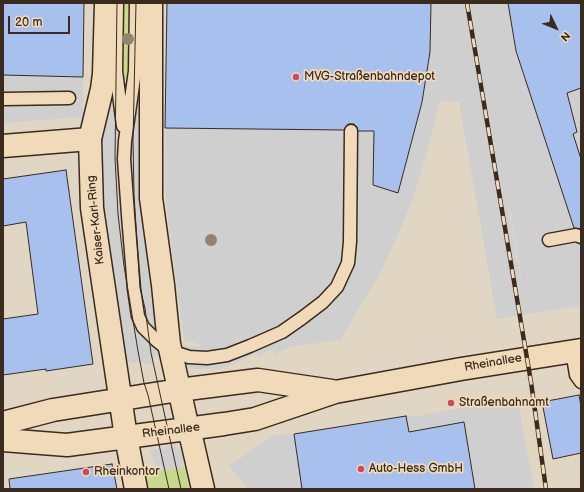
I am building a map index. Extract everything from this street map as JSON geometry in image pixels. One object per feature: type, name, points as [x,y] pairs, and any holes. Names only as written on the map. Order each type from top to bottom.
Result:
[{"type":"street","name":"Kaiser-Karl-Ring","points":[[106,3],[104,74],[102,89],[90,139],[92,208],[120,399],[136,489]]},
{"type":"street","points":[[151,3],[150,198],[170,350],[203,489]]},
{"type":"street","points":[[3,146],[90,139]]},
{"type":"street","name":"Rheinallee","points":[[3,440],[67,445],[255,419],[335,392],[576,350]]},
{"type":"street","name":"Rheinallee","points":[[3,423],[53,410],[179,390],[258,380],[335,392]]},
{"type":"lane","points":[[117,3],[116,71],[125,141]]},
{"type":"lane","points":[[136,3],[135,70],[125,141],[124,159],[136,306],[138,316],[148,333],[170,350],[190,357],[207,358],[227,355],[282,332],[323,302],[337,287],[348,263],[350,242],[351,131]]},
{"type":"lane","points":[[3,99],[69,98]]},
{"type":"lane","points":[[549,240],[576,235],[581,237]]},
{"type":"lane","points":[[576,350],[576,375],[581,382]]},
{"type":"shaded area","points":[[3,3],[84,3],[83,117],[3,123]]},
{"type":"shaded area","points":[[112,3],[143,3],[159,330],[157,352],[151,364],[126,362],[102,206],[103,106]]},
{"type":"shaded area","name":"MVG-Straßenbahndepot","points":[[167,3],[581,3],[581,306],[497,319],[459,102],[440,101],[422,169],[404,221],[379,276],[340,340],[289,347],[275,354],[270,349],[259,357],[255,353],[241,361],[219,369],[196,369],[179,366],[179,344],[190,347],[203,345],[184,340],[168,220],[165,183]],"holes":[[[510,209],[520,268],[522,286]]]},
{"type":"shaded area","points":[[517,397],[534,489],[248,489],[229,466],[274,435],[294,434],[406,416],[418,416]]},
{"type":"shaded area","points":[[176,446],[181,449],[189,489],[161,489],[149,450]]},
{"type":"green space","points":[[123,3],[132,3],[130,78],[122,77]]},
{"type":"green space","points":[[185,467],[189,489],[147,489],[144,474]]},
{"type":"building","points":[[3,3],[84,3],[83,77],[3,75]]},
{"type":"building","name":"MVG-Straßenbahndepot","points":[[167,3],[431,3],[430,52],[422,102],[398,193],[373,185],[374,131],[358,131],[354,124],[348,124],[344,130],[165,128]]},
{"type":"building","points":[[508,3],[581,3],[581,88],[567,93],[577,132],[573,134],[581,159],[581,229],[574,228],[516,51]]},
{"type":"building","points":[[66,170],[93,364],[46,371],[46,369],[3,375],[3,319],[38,314],[26,222],[3,226],[3,179]]},
{"type":"building","points":[[579,395],[581,406],[581,453],[553,459],[542,402]]},
{"type":"building","points":[[406,416],[409,432],[464,422],[475,489],[302,489],[294,434]]},
{"type":"building","name":"Rheinkontor","points":[[112,464],[117,489],[10,489],[9,479]]},
{"type":"tram line","points":[[117,3],[115,158],[118,214],[124,266],[138,351],[169,489]]},
{"type":"tram line","points":[[136,3],[133,141],[134,195],[140,288],[145,308],[151,353],[181,489]]},
{"type":"railway","points":[[467,3],[531,382],[546,489]]},
{"type":"place","name":"MVG-Straßenbahndepot","points":[[296,77]]},
{"type":"place","name":"Straßenbahnamt","points":[[451,403]]},
{"type":"place","name":"Auto-Hess GmbH","points":[[361,469]]},
{"type":"place","name":"Rheinkontor","points":[[86,472]]}]
